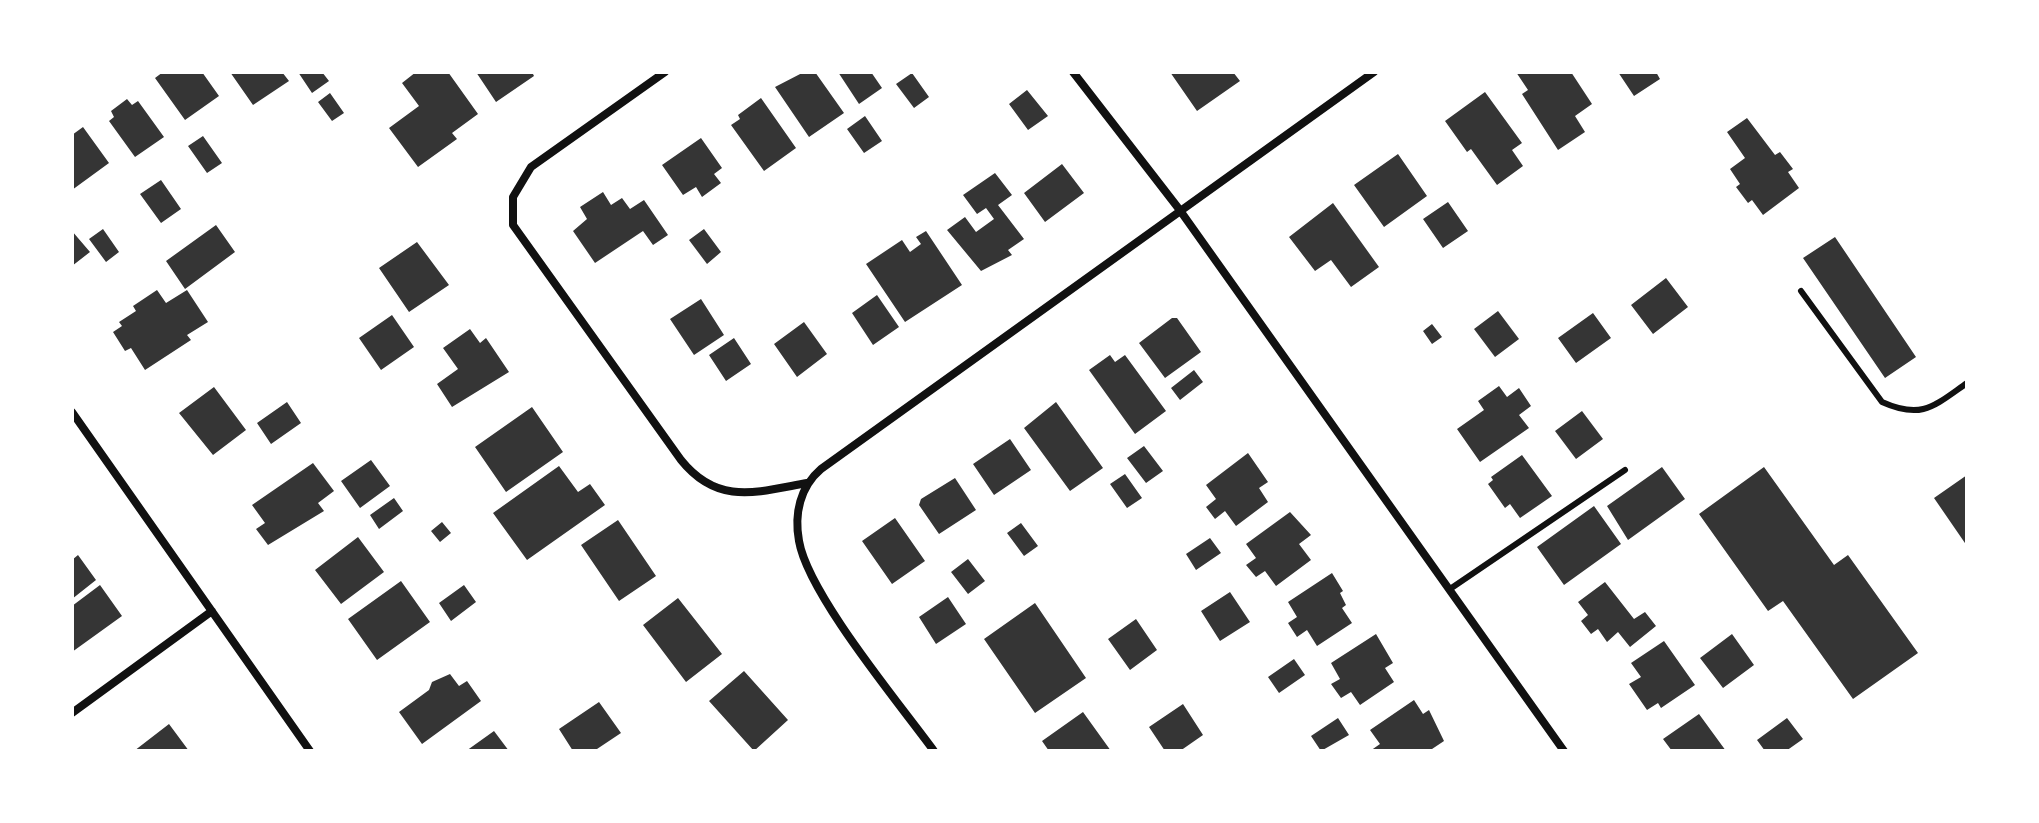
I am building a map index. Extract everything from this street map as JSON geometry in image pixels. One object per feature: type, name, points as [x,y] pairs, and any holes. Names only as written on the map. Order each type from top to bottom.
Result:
[{"type":"street","points":[[665,72],[531,167],[515,192],[511,213],[519,236],[693,474],[712,488],[734,492],[807,483]]},
{"type":"street","points":[[1073,72],[1179,209],[1564,751]]},
{"type":"street","points":[[934,751],[837,616],[803,557],[798,515],[807,483],[826,465],[1179,209],[1374,72]]},
{"type":"street","points":[[72,412],[310,751]]},
{"type":"street","points":[[72,713],[212,611]]},
{"type":"lane","points":[[1801,291],[1882,402],[1902,411],[1916,412],[1934,406],[1967,383]]},
{"type":"lane","points":[[1450,589],[1625,470]]},
{"type":"building","points":[[163,72],[202,72],[219,96],[185,120],[155,78]]},
{"type":"building","points":[[230,72],[282,72],[289,81],[253,105]]},
{"type":"building","points":[[298,72],[322,72],[329,81],[312,93]]},
{"type":"building","points":[[416,72],[448,72],[478,114],[452,133],[457,139],[418,167],[389,128],[419,106],[402,83]]},
{"type":"building","points":[[476,72],[532,72],[534,76],[496,102]]},
{"type":"building","points":[[804,72],[815,72],[844,113],[809,137],[775,87]]},
{"type":"building","points":[[838,72],[871,72],[882,88],[859,104]]},
{"type":"building","points":[[1170,72],[1233,72],[1240,81],[1197,111]]},
{"type":"building","points":[[1516,72],[1571,72],[1592,104],[1575,116],[1585,132],[1558,150],[1522,94],[1528,90]]},
{"type":"building","points":[[1618,72],[1656,72],[1660,79],[1634,96]]},
{"type":"building","points":[[912,73],[929,97],[914,108],[896,84]]},
{"type":"building","points":[[1027,90],[1048,116],[1028,130],[1009,104]]},
{"type":"building","points":[[1485,92],[1522,143],[1512,150],[1523,166],[1497,185],[1471,149],[1467,152],[1445,121]]},
{"type":"building","points":[[330,93],[344,113],[332,121],[318,102]]},
{"type":"building","points":[[761,98],[796,148],[764,171],[731,125],[740,119],[738,115]]},
{"type":"building","points":[[127,99],[132,105],[138,101],[164,137],[135,157],[109,121],[114,117],[111,111]]},
{"type":"building","points":[[865,116],[882,141],[864,153],[847,129]]},
{"type":"building","points":[[1747,118],[1775,155],[1780,152],[1793,169],[1788,172],[1799,188],[1763,215],[1752,200],[1748,203],[1736,187],[1740,184],[1730,169],[1745,158],[1727,132]]},
{"type":"building","points":[[83,127],[109,163],[72,190],[72,135]]},
{"type":"building","points":[[203,136],[222,163],[207,173],[188,146]]},
{"type":"building","points":[[701,138],[722,168],[714,174],[721,183],[702,197],[696,187],[683,195],[662,165]]},
{"type":"building","points":[[1398,154],[1427,196],[1384,227],[1354,185]]},
{"type":"building","points":[[1062,164],[1084,193],[1045,222],[1024,193]]},
{"type":"building","points":[[995,173],[1012,195],[998,205],[1024,239],[1008,250],[1012,255],[981,271],[947,230],[965,217],[976,232],[994,219],[986,208],[977,214],[963,195]]},
{"type":"building","points":[[161,180],[181,209],[161,223],[140,194]]},
{"type":"building","points":[[603,192],[611,205],[622,198],[630,209],[644,200],[668,235],[653,245],[643,231],[595,263],[573,231],[587,219],[580,207]]},
{"type":"building","points":[[1448,202],[1468,231],[1443,248],[1423,219]]},
{"type":"building","points":[[1333,203],[1379,267],[1351,287],[1331,260],[1315,271],[1289,237]]},
{"type":"building","points":[[216,225],[235,252],[185,289],[166,261]]},
{"type":"building","points":[[103,229],[119,252],[106,262],[89,239]]},
{"type":"building","points":[[704,229],[721,252],[707,264],[689,240]]},
{"type":"building","points":[[72,231],[90,252],[72,266]]},
{"type":"building","points":[[926,231],[962,285],[905,322],[866,264],[902,240],[910,252],[921,244],[916,237]]},
{"type":"building","points":[[1835,237],[1916,357],[1885,378],[1803,258]]},
{"type":"building","points":[[417,242],[449,285],[409,312],[379,268]]},
{"type":"building","points":[[1666,278],[1688,307],[1653,334],[1631,305]]},
{"type":"building","points":[[157,290],[166,303],[187,290],[208,322],[187,335],[191,340],[145,370],[131,348],[125,351],[113,332],[122,326],[119,322],[136,311],[133,306]]},
{"type":"building","points":[[877,295],[899,327],[873,345],[852,313]]},
{"type":"building","points":[[701,299],[724,335],[694,355],[670,319]]},
{"type":"building","points":[[1498,311],[1519,339],[1495,357],[1474,329]]},
{"type":"building","points":[[1593,313],[1611,338],[1576,363],[1558,338]]},
{"type":"building","points":[[392,315],[414,347],[381,370],[359,338]]},
{"type":"building","points":[[1172,318],[1177,318],[1201,352],[1165,378],[1139,343]]},
{"type":"building","points":[[804,322],[827,354],[797,377],[774,344]]},
{"type":"building","points":[[1432,324],[1442,337],[1432,344],[1423,331]]},
{"type":"building","points":[[470,329],[480,343],[486,338],[509,372],[452,407],[437,384],[458,369],[443,348]]},
{"type":"building","points":[[734,338],[751,364],[726,381],[709,355]]},
{"type":"building","points":[[1110,355],[1115,362],[1125,355],[1166,411],[1135,434],[1089,370]]},
{"type":"building","points":[[1194,370],[1203,382],[1180,400],[1171,388]]},
{"type":"building","points":[[1499,386],[1507,397],[1519,388],[1531,406],[1519,415],[1529,428],[1480,462],[1457,429],[1484,410],[1478,401]]},
{"type":"building","points":[[214,387],[246,430],[213,455],[179,413]]},
{"type":"building","points":[[287,402],[301,423],[271,444],[257,423]]},
{"type":"building","points":[[1056,402],[1103,468],[1070,491],[1024,428]]},
{"type":"building","points":[[532,407],[563,452],[506,492],[475,447]]},
{"type":"building","points":[[1582,411],[1603,439],[1576,459],[1555,431]]},
{"type":"building","points":[[1010,439],[1031,470],[994,495],[973,464]]},
{"type":"building","points":[[1144,446],[1163,471],[1146,483],[1127,458]]},
{"type":"building","points":[[1248,453],[1268,482],[1259,488],[1268,502],[1236,526],[1225,511],[1215,519],[1206,507],[1216,499],[1206,485]]},
{"type":"building","points":[[1522,455],[1552,496],[1520,518],[1510,504],[1505,508],[1488,484],[1493,480],[1491,477]]},
{"type":"building","points":[[371,460],[390,486],[360,508],[341,481]]},
{"type":"building","points":[[313,463],[334,491],[318,503],[324,511],[268,545],[256,529],[265,523],[252,505]]},
{"type":"building","points":[[559,466],[578,492],[590,484],[605,505],[527,560],[493,513]]},
{"type":"building","points":[[1662,467],[1685,499],[1628,540],[1607,506]]},
{"type":"building","points":[[1764,467],[1834,565],[1848,555],[1918,653],[1853,699],[1783,601],[1768,611],[1699,514]]},
{"type":"building","points":[[1125,474],[1142,498],[1127,508],[1110,484]]},
{"type":"building","points":[[1967,475],[1967,546],[1934,498]]},
{"type":"building","points":[[955,478],[976,510],[939,534],[919,505],[921,499]]},
{"type":"building","points":[[394,498],[403,511],[379,529],[370,515]]},
{"type":"building","points":[[1594,506],[1621,544],[1564,585],[1537,547]]},
{"type":"building","points":[[1290,512],[1311,535],[1299,544],[1311,560],[1276,586],[1265,571],[1256,577],[1246,565],[1256,558],[1246,544]]},
{"type":"building","points":[[895,518],[925,561],[892,584],[862,541]]},
{"type":"building","points":[[618,520],[656,576],[619,601],[581,545]]},
{"type":"building","points":[[442,522],[451,533],[440,542],[431,531]]},
{"type":"building","points":[[1021,523],[1038,546],[1024,556],[1007,533]]},
{"type":"building","points":[[358,537],[384,572],[341,604],[315,570]]},
{"type":"building","points":[[1210,538],[1221,553],[1196,570],[1186,554]]},
{"type":"building","points":[[78,555],[96,580],[72,599],[72,560]]},
{"type":"building","points":[[968,559],[985,581],[968,594],[951,572]]},
{"type":"building","points":[[1332,573],[1343,591],[1340,593],[1346,605],[1342,608],[1352,623],[1317,646],[1307,630],[1297,637],[1288,623],[1297,617],[1288,602]]},
{"type":"building","points":[[401,581],[430,622],[377,660],[348,619]]},
{"type":"building","points":[[1605,582],[1634,619],[1645,612],[1656,626],[1630,647],[1618,632],[1607,642],[1598,629],[1591,634],[1581,621],[1588,615],[1578,602]]},
{"type":"building","points":[[100,585],[122,616],[72,652],[72,606]]},
{"type":"building","points":[[464,585],[476,602],[451,621],[439,603]]},
{"type":"building","points":[[1230,592],[1250,622],[1220,641],[1201,611]]},
{"type":"building","points":[[948,597],[966,624],[936,644],[919,617]]},
{"type":"building","points":[[678,598],[722,654],[686,682],[643,625]]},
{"type":"building","points":[[1035,603],[1086,678],[1035,713],[984,639]]},
{"type":"building","points":[[1136,619],[1157,650],[1130,670],[1108,639]]},
{"type":"building","points":[[1376,634],[1393,663],[1385,668],[1394,682],[1360,705],[1351,692],[1341,698],[1331,684],[1340,679],[1331,663]]},
{"type":"building","points":[[1732,634],[1754,665],[1723,688],[1700,658]]},
{"type":"building","points":[[1664,641],[1695,685],[1661,708],[1658,703],[1647,710],[1629,684],[1641,677],[1631,663]]},
{"type":"building","points":[[1294,659],[1305,675],[1279,693],[1268,677]]},
{"type":"building","points":[[744,671],[788,720],[754,751],[709,701]]},
{"type":"building","points":[[450,674],[459,686],[467,681],[481,701],[422,744],[399,712],[429,690],[432,682]]},
{"type":"building","points":[[1414,700],[1423,714],[1429,710],[1444,741],[1429,751],[1370,751],[1380,744],[1370,730]]},
{"type":"building","points":[[599,702],[621,733],[594,751],[573,751],[559,729]]},
{"type":"building","points":[[1183,704],[1203,735],[1180,751],[1165,751],[1149,727]]},
{"type":"building","points":[[1083,712],[1111,751],[1049,751],[1042,741]]},
{"type":"building","points":[[1699,714],[1726,751],[1672,751],[1663,739]]},
{"type":"building","points":[[1338,718],[1349,735],[1321,751],[1311,736]]},
{"type":"building","points":[[1787,718],[1803,739],[1786,751],[1765,751],[1757,740]]},
{"type":"building","points":[[169,724],[189,751],[134,751]]},
{"type":"building","points":[[494,731],[509,751],[466,751]]}]
